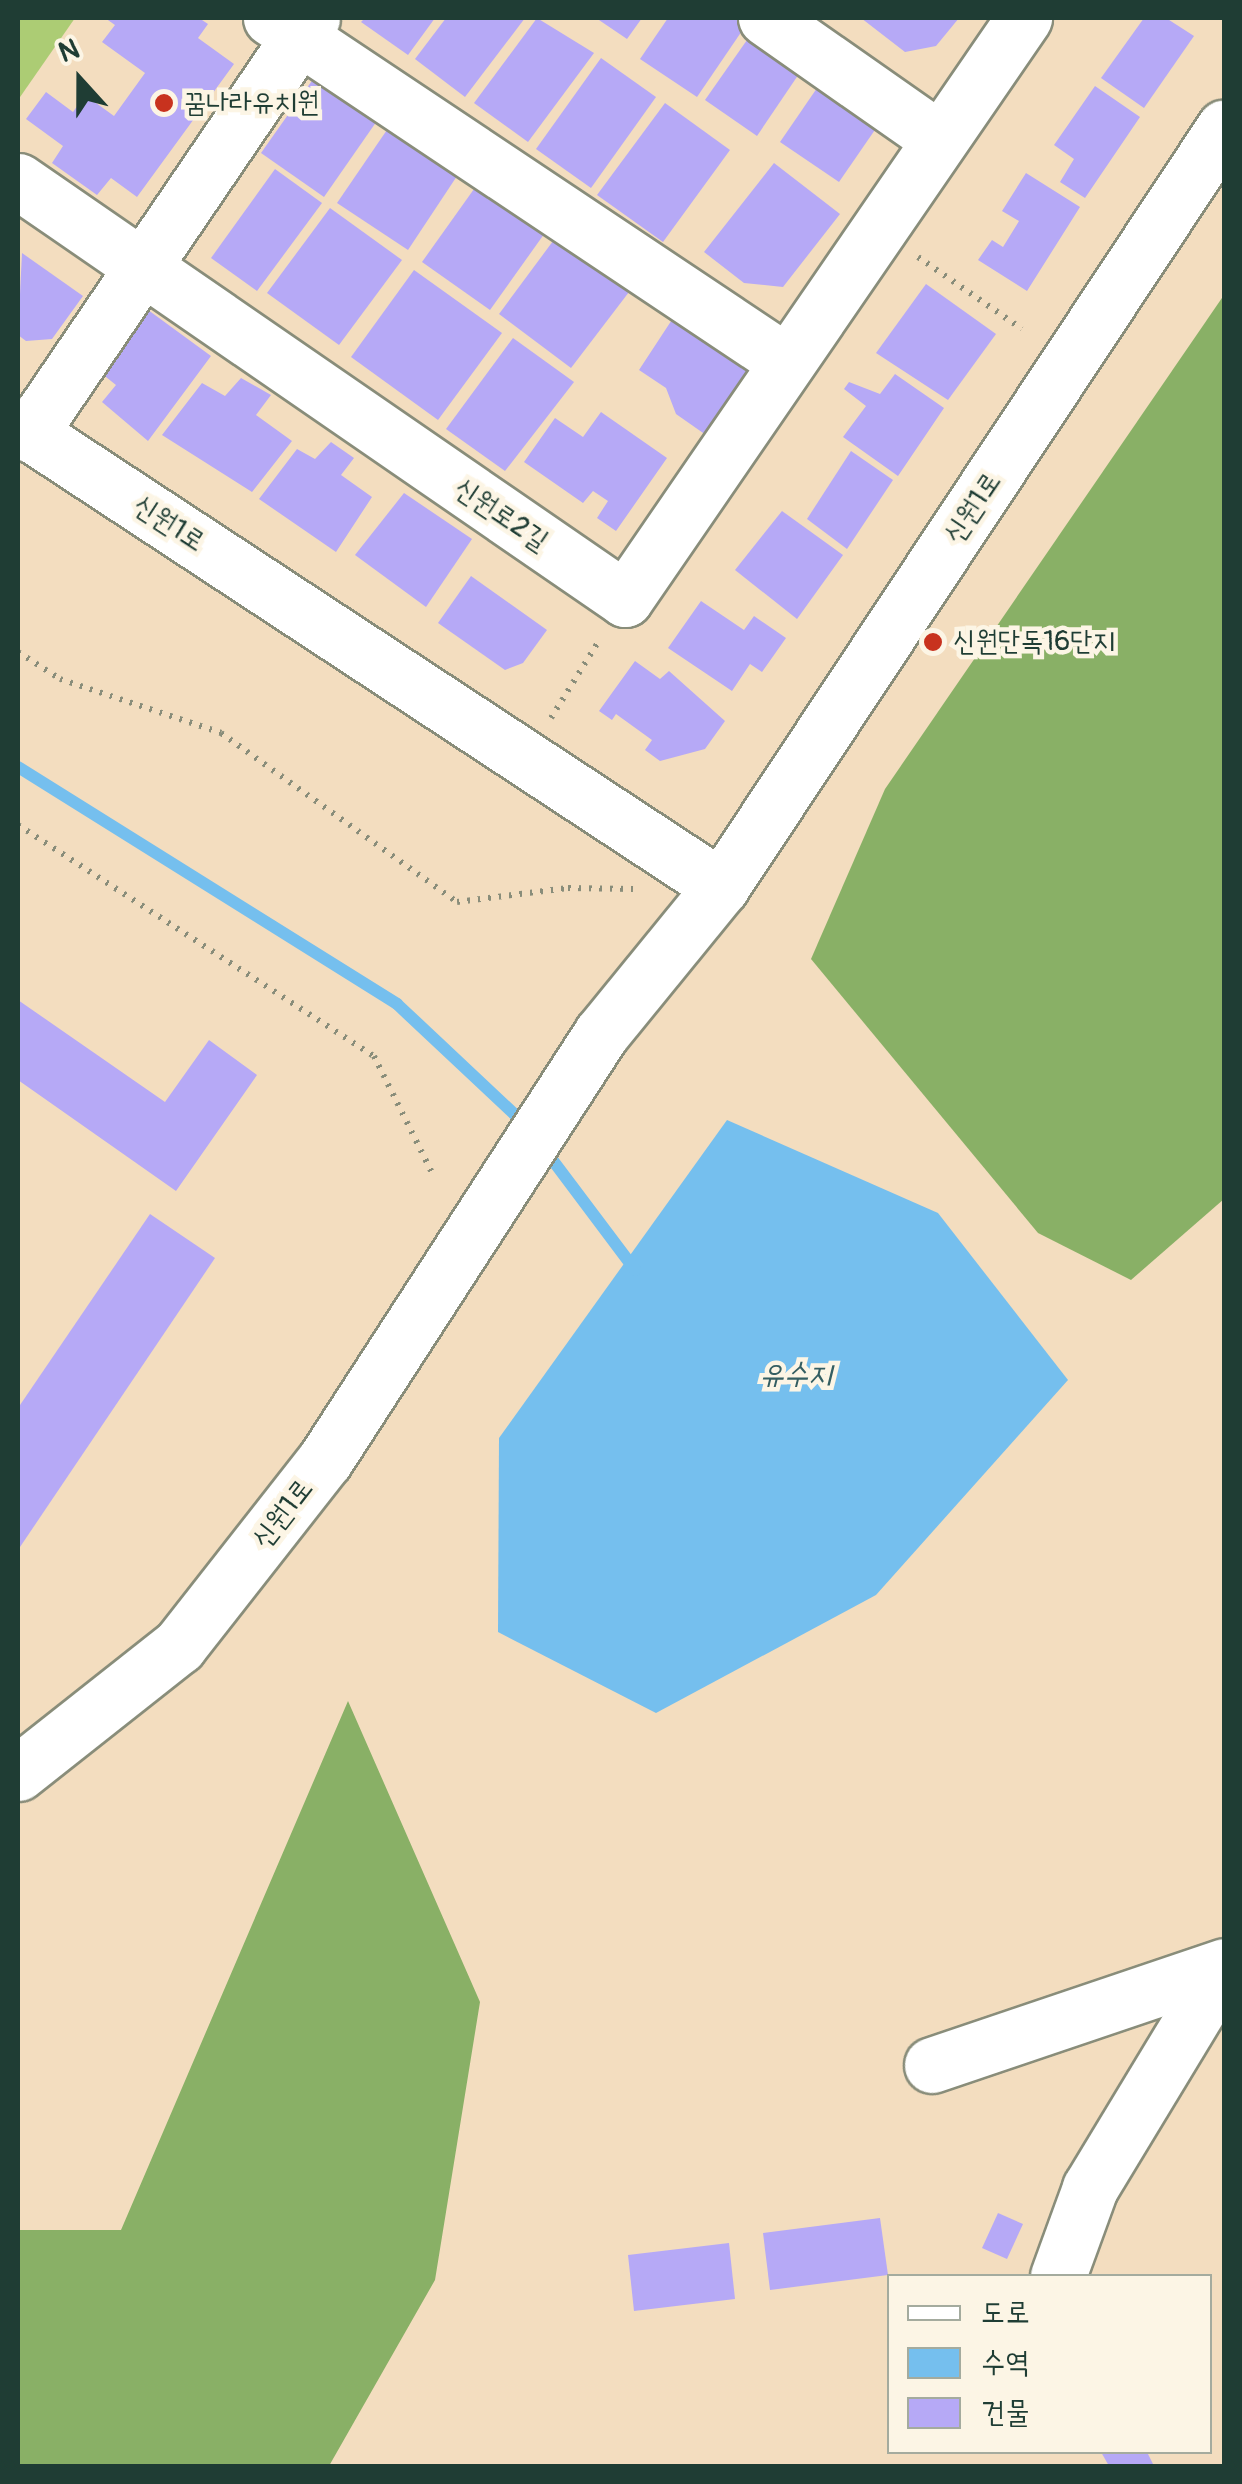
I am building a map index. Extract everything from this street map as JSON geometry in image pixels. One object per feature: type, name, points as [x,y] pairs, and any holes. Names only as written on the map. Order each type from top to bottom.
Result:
[{"type":"street","points":[[766,18],[936,137]]},
{"type":"street","points":[[625,599],[936,137],[1024,18]]},
{"type":"street","points":[[23,429],[141,269],[294,24],[785,361]]},
{"type":"street","name":"신원1로","points":[[18,1773],[179,1646],[325,1460],[601,1034],[721,887],[1224,128]]},
{"type":"street","name":"신원로2길","points":[[18,182],[625,599]]},
{"type":"street","name":"신원1로","points":[[23,429],[721,887]]},
{"type":"street","points":[[932,2065],[1224,1967]]},
{"type":"street","points":[[1059,2274],[1090,2188],[1224,1967]]},
{"type":"path","points":[[876,227],[1022,329]]},
{"type":"path","points":[[551,718],[625,599]]},
{"type":"path","points":[[18,652],[60,679],[221,733],[456,902],[568,888],[640,889]]},
{"type":"path","points":[[18,825],[374,1056],[434,1177]]},
{"type":"green space","points":[[18,18],[75,18],[18,100]]},
{"type":"green space","points":[[1224,295],[1224,1199],[1131,1280],[1038,1233],[811,959],[885,789]]},
{"type":"green space","points":[[348,1701],[480,2002],[435,2280],[329,2466],[18,2466],[18,2230],[121,2230]]},
{"type":"water","name":"유수지","points":[[727,1120],[938,1213],[1068,1380],[876,1595],[656,1713],[498,1632],[499,1438]]},
{"type":"building","name":"꿈나라유치원","points":[[105,18],[199,18],[208,24],[198,38],[234,64],[137,197],[111,178],[97,195],[52,163],[63,146],[26,119],[46,92],[73,112],[85,95],[114,116],[145,73],[102,42],[115,25]]},
{"type":"building","points":[[365,18],[435,18],[408,55],[361,22]]},
{"type":"building","points":[[446,18],[525,18],[465,97],[415,59]]},
{"type":"building","points":[[537,18],[594,53],[528,142],[474,103]]},
{"type":"building","points":[[596,18],[642,18],[627,39]]},
{"type":"building","points":[[668,18],[735,18],[746,25],[697,97],[640,59]]},
{"type":"building","points":[[861,18],[959,18],[936,46],[905,52]]},
{"type":"building","points":[[1144,18],[1166,18],[1194,36],[1144,108],[1101,78]]},
{"type":"building","points":[[754,30],[805,65],[757,136],[705,100]]},
{"type":"building","points":[[601,58],[656,97],[591,188],[536,149]]},
{"type":"building","points":[[316,75],[379,118],[324,197],[261,153]]},
{"type":"building","points":[[826,75],[879,124],[839,182],[780,142]]},
{"type":"building","points":[[1095,86],[1140,117],[1085,198],[1060,182],[1074,159],[1054,145]]},
{"type":"building","points":[[665,103],[730,150],[663,242],[597,195]]},
{"type":"building","points":[[391,124],[461,170],[408,250],[337,203]]},
{"type":"building","points":[[774,163],[840,214],[783,287],[744,283],[704,252]]},
{"type":"building","points":[[275,169],[322,203],[257,291],[211,258]]},
{"type":"building","points":[[1026,173],[1080,207],[1027,291],[978,260],[992,240],[1003,247],[1019,221],[1002,211]]},
{"type":"building","points":[[479,182],[547,230],[490,310],[422,262]]},
{"type":"building","points":[[330,208],[402,260],[339,345],[267,293]]},
{"type":"building","points":[[556,237],[629,292],[571,368],[499,314]]},
{"type":"building","points":[[22,253],[83,296],[52,339],[26,341],[18,335]]},
{"type":"building","points":[[414,270],[502,333],[438,420],[351,357]]},
{"type":"building","points":[[926,284],[996,334],[948,400],[876,353]]},
{"type":"building","points":[[144,307],[211,356],[148,441],[102,402],[116,385],[101,373]]},
{"type":"building","points":[[679,309],[756,359],[716,442],[676,414],[666,388],[639,370]]},
{"type":"building","points":[[513,338],[574,382],[505,471],[446,429]]},
{"type":"building","points":[[895,374],[944,408],[898,476],[843,437],[866,406],[844,389],[849,382],[880,394]]},
{"type":"building","points":[[241,378],[271,395],[256,415],[292,441],[252,492],[162,435],[202,383],[225,396]]},
{"type":"building","points":[[601,412],[667,458],[616,531],[597,518],[608,501],[593,491],[583,503],[524,462],[555,418],[583,437]]},
{"type":"building","points":[[331,442],[354,458],[341,475],[372,497],[336,552],[259,499],[297,449],[315,459]]},
{"type":"building","points":[[851,451],[893,480],[847,549],[807,519]]},
{"type":"building","points":[[404,493],[472,539],[426,607],[355,555]]},
{"type":"building","points":[[782,511],[843,555],[797,619],[735,570]]},
{"type":"building","points":[[471,576],[547,630],[523,663],[505,670],[438,623]]},
{"type":"building","points":[[701,601],[744,630],[754,616],[786,638],[762,672],[750,664],[732,691],[668,648]]},
{"type":"building","points":[[635,661],[660,679],[669,671],[725,721],[705,749],[660,761],[645,750],[652,740],[616,714],[612,720],[599,711]]},
{"type":"building","points":[[18,1000],[165,1102],[209,1040],[257,1075],[176,1191],[18,1080]]},
{"type":"building","points":[[150,1214],[215,1258],[18,1550],[18,1408]]},
{"type":"building","points":[[998,2213],[1023,2224],[1007,2259],[982,2248]]},
{"type":"building","points":[[880,2218],[888,2274],[770,2290],[763,2233]]},
{"type":"building","points":[[729,2243],[735,2299],[634,2311],[628,2255]]},
{"type":"building","points":[[1102,2454],[1148,2454],[1154,2466],[1109,2466]]},
{"type":"waterway","points":[[18,767],[397,1004],[527,1126]]},
{"type":"waterway","points":[[542,1146],[635,1270]]},
{"type":"place","name":"꿈나라유치원","points":[[164,103]]},
{"type":"place","name":"신원단독16단지","points":[[933,642]]}]
